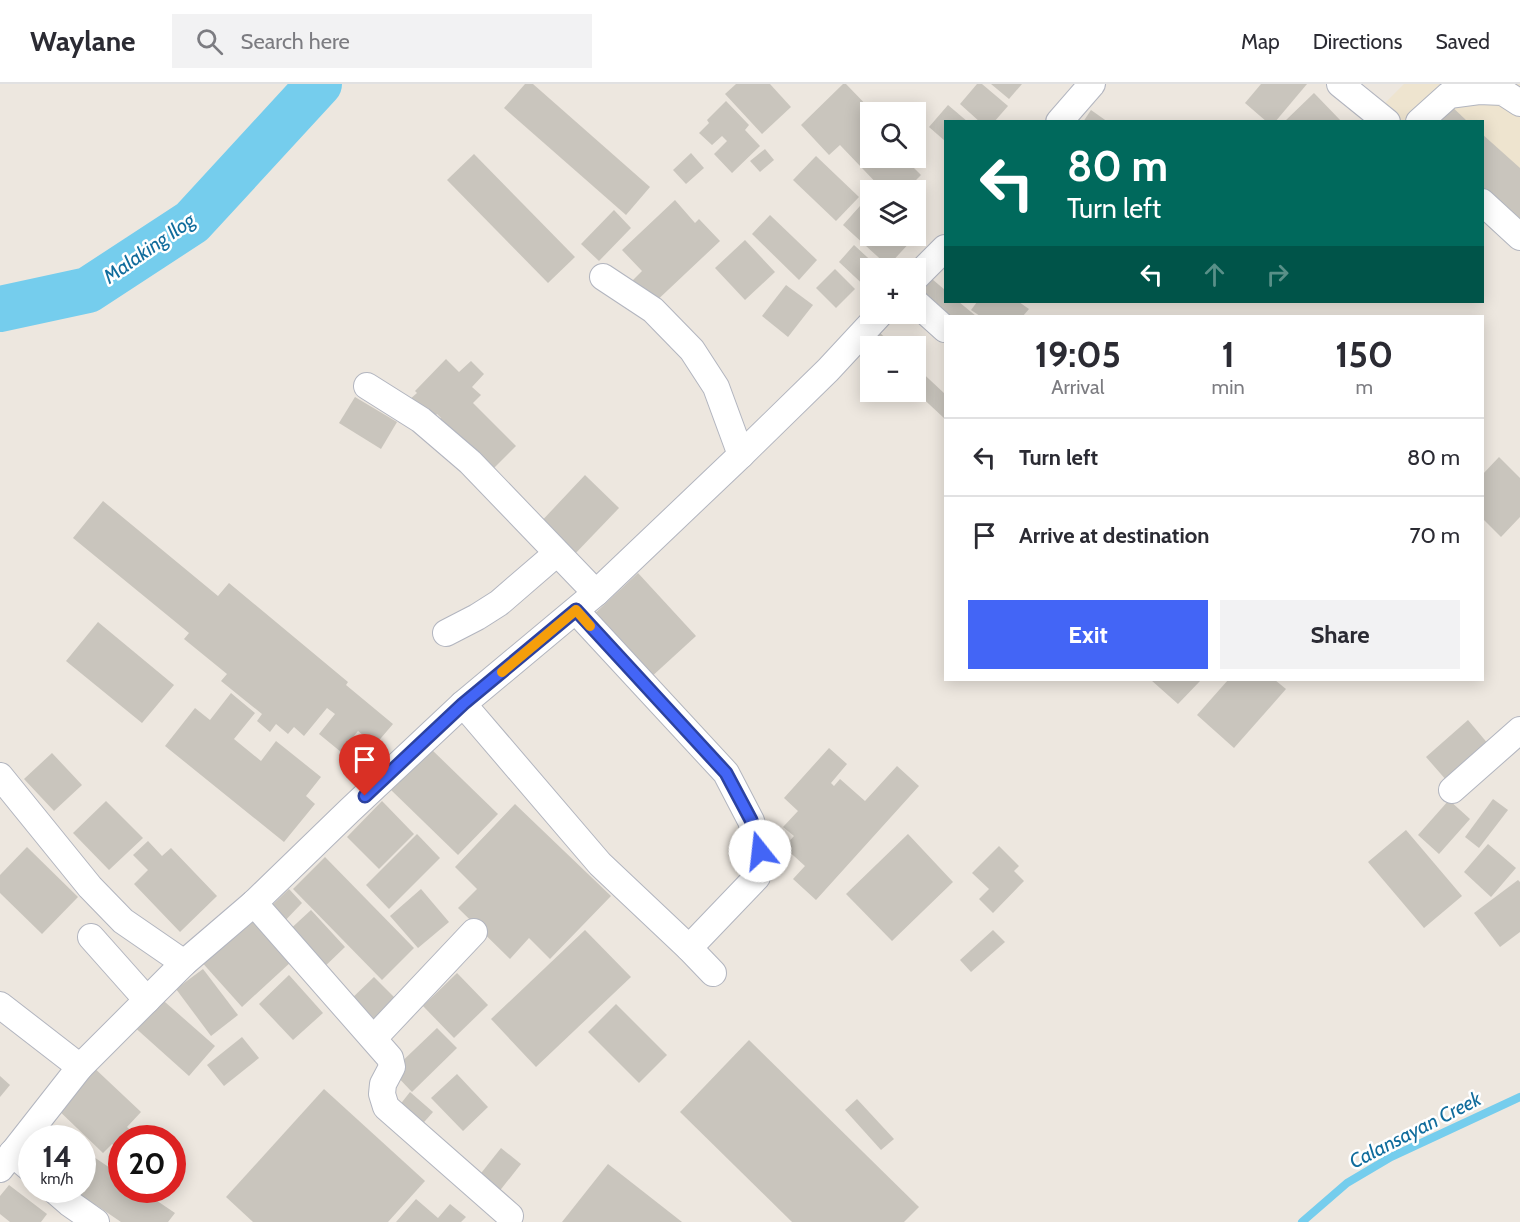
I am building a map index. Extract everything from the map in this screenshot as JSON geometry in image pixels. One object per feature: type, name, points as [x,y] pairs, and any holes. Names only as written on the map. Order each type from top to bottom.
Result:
[{"type":"street","points":[[1061,120],[1092,84]]},
{"type":"street","points":[[1340,84],[1385,120]]},
{"type":"street","points":[[1421,120],[1449,95],[1503,92],[1520,104]]},
{"type":"street","points":[[1484,204],[1520,237]]},
{"type":"street","points":[[926,267],[944,249]]},
{"type":"street","points":[[603,277],[653,310],[692,350],[716,387],[741,455]]},
{"type":"street","points":[[926,312],[944,328]]},
{"type":"street","points":[[6,1161],[80,1067],[184,963],[254,903],[463,704],[596,593],[828,370],[871,324]]},
{"type":"street","points":[[367,386],[421,420],[470,462],[596,593]]},
{"type":"street","points":[[446,633],[499,603],[556,553]]},
{"type":"street","points":[[576,610],[726,773],[751,820],[760,851],[757,877],[690,948]]},
{"type":"street","points":[[463,704],[600,864],[690,948],[713,973]]},
{"type":"street","points":[[1452,790],[1520,730]]},
{"type":"street","points":[[0,776],[90,887],[123,921],[184,963]]},
{"type":"street","points":[[254,903],[390,1058],[392,1067],[383,1084],[382,1094],[386,1107],[510,1216]]},
{"type":"street","points":[[374,1038],[474,932]]},
{"type":"street","points":[[90,937],[147,1000]]},
{"type":"street","points":[[0,1005],[80,1067]]},
{"type":"street","points":[[69,1203],[96,1222]]},
{"type":"shaded area","points":[[1404,84],[1520,84],[1520,234],[1484,203],[1484,120],[1394,120],[1381,107]]},
{"type":"building","points":[[525,84],[533,84],[650,187],[626,215],[504,108]]},
{"type":"building","points":[[736,84],[770,84],[791,107],[762,134],[725,94]]},
{"type":"building","points":[[843,84],[846,84],[863,102],[860,102],[860,166],[840,145],[829,155],[801,125]]},
{"type":"building","points":[[977,84],[982,84],[1008,106],[996,120],[978,120],[960,104]]},
{"type":"building","points":[[991,84],[1022,84],[1009,99]]},
{"type":"building","points":[[1261,84],[1307,84],[1277,120],[1265,120],[1245,103]]},
{"type":"building","points":[[1314,93],[1340,120],[1286,120]]},
{"type":"building","points":[[726,101],[749,125],[745,130],[760,146],[732,173],[714,154],[727,141],[722,136],[712,145],[699,133],[709,123],[707,120]]},
{"type":"building","points":[[1446,101],[1466,120],[1429,120]]},
{"type":"building","points":[[948,105],[966,120],[944,120],[944,140],[929,127]]},
{"type":"building","points":[[1091,110],[1105,120],[1084,120]]},
{"type":"building","points":[[1484,136],[1520,168],[1520,230],[1484,200]]},
{"type":"building","points":[[765,149],[774,160],[760,172],[750,161]]},
{"type":"building","points":[[691,153],[704,168],[686,184],[673,170]]},
{"type":"building","points":[[474,154],[575,257],[548,283],[447,180]]},
{"type":"building","points":[[816,156],[859,197],[836,221],[793,180]]},
{"type":"building","points":[[862,168],[914,168],[921,175],[916,180],[873,180]]},
{"type":"building","points":[[675,200],[695,223],[699,219],[720,241],[651,306],[630,283],[642,271],[622,250]]},
{"type":"building","points":[[860,206],[860,240],[843,225]]},
{"type":"building","points":[[614,210],[631,228],[599,261],[581,244]]},
{"type":"building","points":[[770,215],[817,260],[799,280],[752,234]]},
{"type":"building","points":[[745,240],[775,272],[745,300],[715,268]]},
{"type":"building","points":[[854,245],[868,258],[860,258],[860,282],[839,262]]},
{"type":"building","points":[[866,246],[907,246],[895,258],[879,258]]},
{"type":"building","points":[[835,269],[855,289],[836,308],[816,288]]},
{"type":"building","points":[[932,279],[944,289],[944,303],[960,303],[975,315],[944,315],[926,305],[926,286]]},
{"type":"building","points":[[786,285],[813,305],[788,337],[762,316]]},
{"type":"building","points":[[976,303],[1020,303],[1029,309],[1024,315],[978,315],[971,310]]},
{"type":"building","points":[[446,359],[459,372],[471,361],[484,374],[472,387],[481,395],[473,403],[516,446],[488,474],[437,422],[441,418],[437,414],[430,421],[409,400]]},
{"type":"building","points":[[926,376],[944,393],[944,418],[926,401]]},
{"type":"building","points":[[355,397],[397,422],[381,449],[339,423]]},
{"type":"building","points":[[1499,457],[1520,478],[1520,517],[1501,537],[1484,520],[1484,473]]},
{"type":"building","points":[[585,475],[619,508],[571,558],[537,526]]},
{"type":"building","points":[[103,501],[218,596],[229,583],[348,682],[346,685],[393,724],[375,745],[358,731],[341,752],[319,734],[335,714],[327,708],[304,736],[294,727],[288,734],[276,724],[270,732],[257,721],[262,714],[221,681],[227,674],[184,639],[189,633],[73,538]]},
{"type":"building","points":[[638,573],[696,636],[649,679],[591,617]]},
{"type":"building","points":[[98,622],[174,685],[142,723],[66,661]]},
{"type":"building","points":[[1152,681],[1200,681],[1178,704]]},
{"type":"building","points":[[1227,681],[1276,681],[1286,689],[1234,748],[1197,715]]},
{"type":"building","points":[[231,693],[255,713],[234,739],[261,761],[276,741],[321,777],[306,796],[315,804],[284,842],[165,746],[195,708],[210,720]]},
{"type":"building","points":[[1468,720],[1489,745],[1447,781],[1426,757]]},
{"type":"building","points":[[429,747],[498,814],[458,855],[389,788]]},
{"type":"building","points":[[829,748],[847,764],[831,783],[834,786],[840,779],[865,801],[897,766],[919,786],[816,900],[793,879],[805,866],[784,847],[794,836],[783,827],[798,811],[784,798]]},
{"type":"building","points":[[52,753],[82,785],[54,811],[24,779]]},
{"type":"building","points":[[1493,799],[1508,810],[1479,848],[1465,837]]},
{"type":"building","points":[[1449,800],[1470,819],[1439,854],[1418,835]]},
{"type":"building","points":[[106,801],[143,838],[109,870],[73,833]]},
{"type":"building","points":[[382,801],[414,834],[379,869],[347,837]]},
{"type":"building","points":[[515,804],[611,896],[550,959],[529,938],[510,959],[458,908],[477,889],[455,867]]},
{"type":"building","points":[[1406,830],[1462,896],[1424,928],[1368,862]]},
{"type":"building","points":[[417,834],[440,858],[389,909],[366,885]]},
{"type":"building","points":[[908,834],[953,882],[892,941],[846,894]]},
{"type":"building","points":[[148,841],[162,856],[171,848],[217,896],[180,932],[134,884],[148,870],[133,855]]},
{"type":"building","points":[[1488,844],[1516,868],[1491,897],[1464,872]]},
{"type":"building","points":[[999,846],[1019,866],[1014,871],[1024,881],[993,913],[979,899],[989,889],[972,873]]},
{"type":"building","points":[[27,847],[78,897],[42,934],[0,893],[0,875]]},
{"type":"building","points":[[325,857],[414,948],[382,980],[293,889]]},
{"type":"building","points":[[1518,880],[1520,882],[1520,932],[1500,947],[1474,913]]},
{"type":"building","points":[[289,889],[302,903],[278,928],[264,913]]},
{"type":"building","points":[[421,889],[449,922],[418,948],[390,916]]},
{"type":"building","points":[[311,910],[345,947],[319,972],[285,934]]},
{"type":"building","points":[[249,914],[292,961],[242,1007],[199,959]]},
{"type":"building","points":[[585,930],[631,977],[536,1067],[491,1019]]},
{"type":"building","points":[[993,930],[1005,942],[971,972],[960,960]]},
{"type":"building","points":[[203,969],[238,1015],[211,1036],[176,989]]},
{"type":"building","points":[[457,973],[488,1005],[454,1038],[423,1006]]},
{"type":"building","points":[[289,975],[323,1013],[293,1040],[259,1004]]},
{"type":"building","points":[[374,977],[400,1003],[373,1030],[347,1003]]},
{"type":"building","points":[[157,995],[215,1046],[189,1076],[131,1024]]},
{"type":"building","points":[[616,1004],[667,1055],[639,1083],[588,1032]]},
{"type":"building","points":[[437,1028],[457,1048],[412,1092],[392,1071]]},
{"type":"building","points":[[242,1037],[259,1058],[224,1086],[207,1065]]},
{"type":"building","points":[[749,1040],[919,1207],[904,1222],[792,1222],[680,1112]]},
{"type":"building","points":[[90,1064],[141,1112],[129,1125],[108,1125],[108,1148],[103,1153],[96,1146],[96,1125],[74,1125],[52,1104]]},
{"type":"building","points":[[457,1074],[488,1107],[463,1131],[431,1098]]},
{"type":"building","points":[[0,1076],[10,1085],[0,1097]]},
{"type":"building","points":[[324,1089],[425,1181],[388,1222],[253,1222],[226,1197]]},
{"type":"building","points":[[410,1092],[433,1112],[417,1130],[395,1111]]},
{"type":"building","points":[[857,1099],[894,1139],[881,1150],[845,1110]]},
{"type":"building","points":[[501,1148],[521,1164],[498,1193],[478,1177]]},
{"type":"building","points":[[96,1158],[108,1167],[108,1203],[160,1203],[175,1213],[168,1222],[121,1222],[96,1205],[90,1214],[74,1203],[96,1203]]},
{"type":"building","points":[[608,1164],[682,1222],[562,1222]]},
{"type":"building","points":[[9,1185],[18,1192],[18,1203],[33,1203],[47,1214],[41,1222],[10,1222],[0,1214],[0,1196]]},
{"type":"building","points":[[416,1199],[438,1218],[450,1204],[466,1217],[461,1222],[396,1222]]},
{"type":"waterway","name":"Malaking Ilog","points":[[0,309],[88,290],[192,222],[319,84]]},
{"type":"waterway","name":"Calansayan Creek","points":[[1302,1222],[1347,1183],[1391,1157],[1520,1097]]},
{"type":"slow traffic","points":[[502,672],[576,610],[590,626]]},
{"type":"route","points":[[365,796],[463,704],[576,610],[726,773],[751,820],[760,851]]}]
